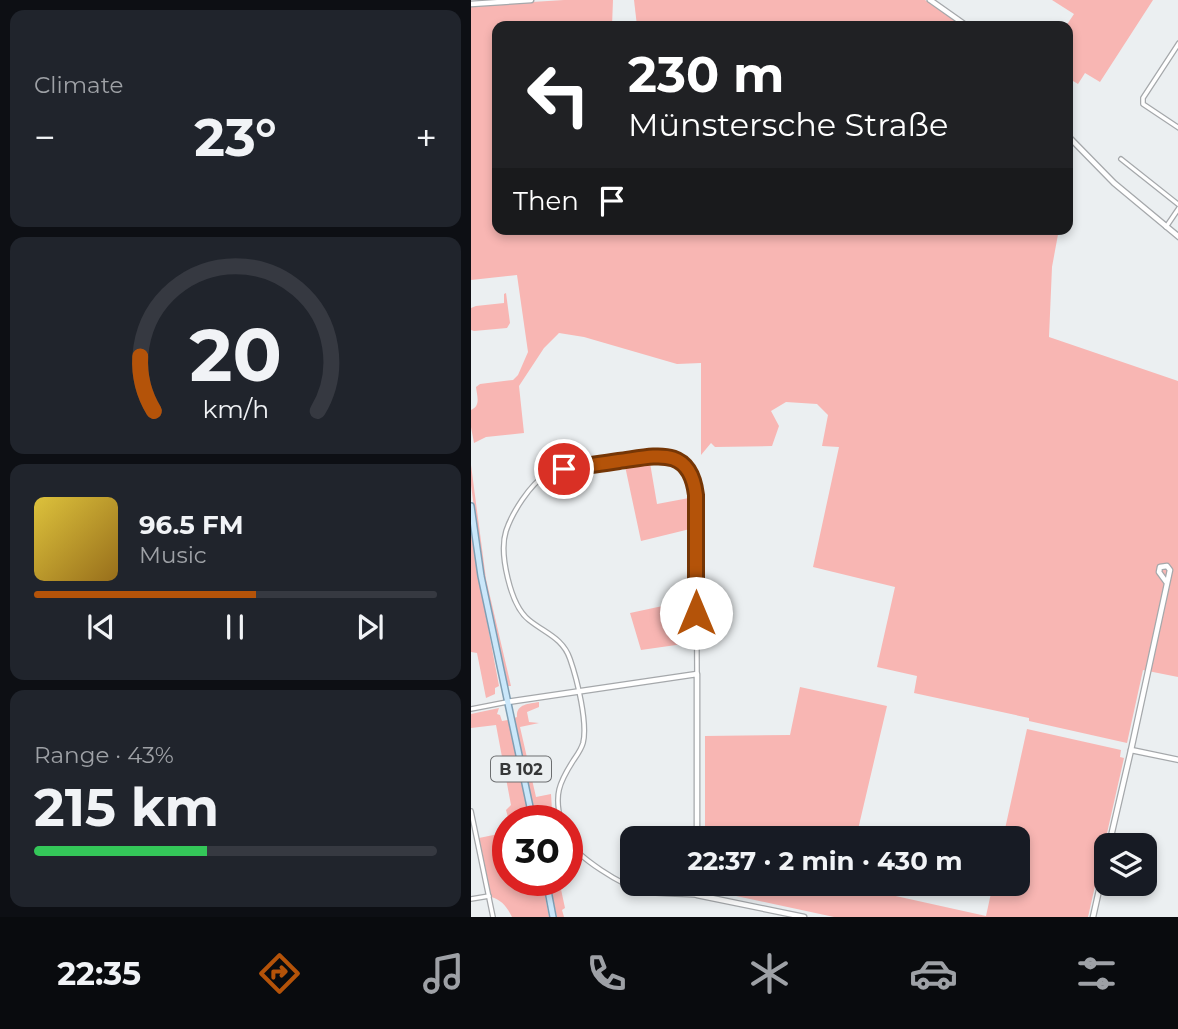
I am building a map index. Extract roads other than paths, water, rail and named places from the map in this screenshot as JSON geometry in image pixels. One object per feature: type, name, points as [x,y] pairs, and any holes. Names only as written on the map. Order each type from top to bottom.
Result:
[{"type":"main road","name":"B 102","points":[[471,506],[481,576],[530,805]]},
{"type":"main road","points":[[549,896],[553,917]]},
{"type":"street","points":[[471,4],[531,0]]},
{"type":"street","points":[[930,0],[960,21]]},
{"type":"street","points":[[1178,43],[1143,98],[1143,104],[1178,128]]},
{"type":"street","points":[[1073,141],[1114,183],[1178,237]]},
{"type":"street","points":[[1121,159],[1178,207],[1166,228]]},
{"type":"street","points":[[558,805],[559,787],[580,752],[584,721],[571,661],[564,647],[555,636],[528,619],[514,601],[504,544],[508,524],[532,487],[547,474],[568,468],[658,456],[677,460],[690,472],[696,495],[697,826]]},
{"type":"street","points":[[1112,833],[1167,583]]},
{"type":"street","points":[[471,709],[697,674]]},
{"type":"street","points":[[1131,750],[1178,760]]},
{"type":"street","points":[[471,811],[493,917]]},
{"type":"street","points":[[583,857],[620,880]]},
{"type":"street","points":[[471,899],[489,896]]},
{"type":"street","points":[[702,896],[804,917]]},
{"type":"street","points":[[1093,917],[1098,896]]}]
